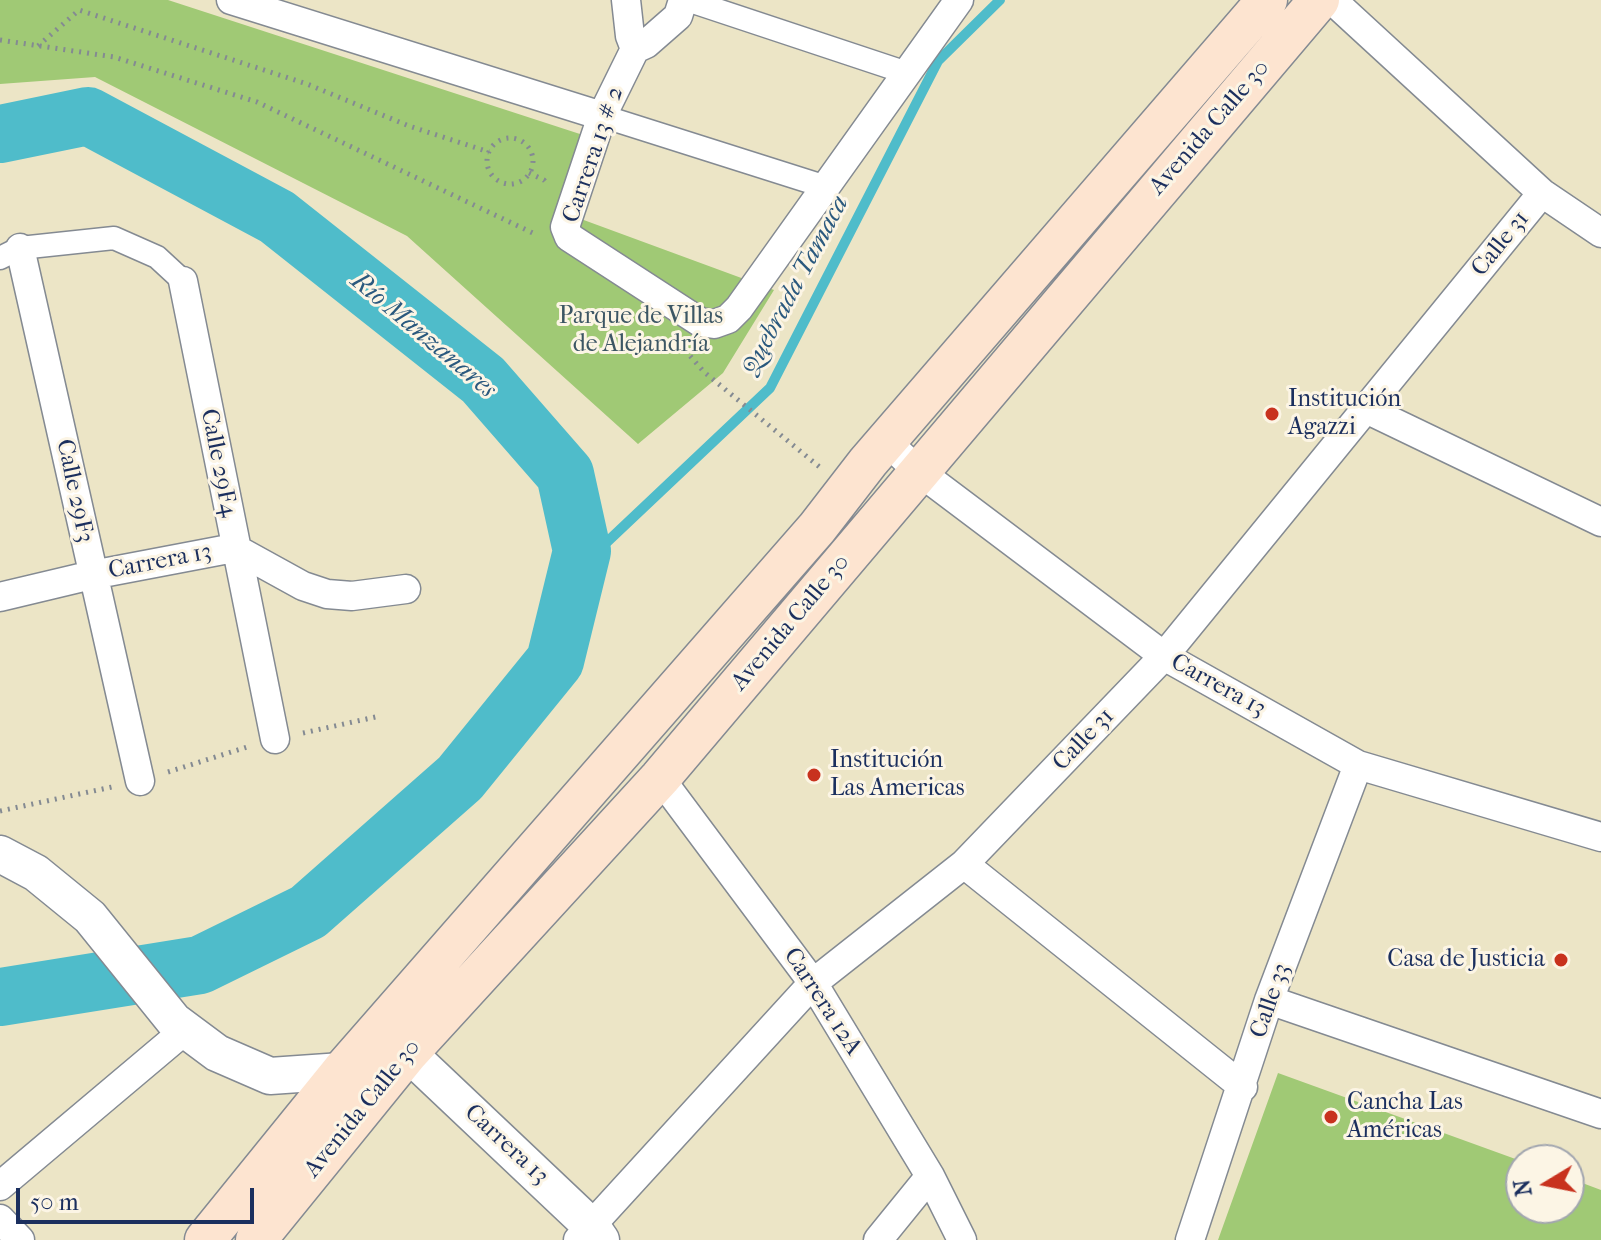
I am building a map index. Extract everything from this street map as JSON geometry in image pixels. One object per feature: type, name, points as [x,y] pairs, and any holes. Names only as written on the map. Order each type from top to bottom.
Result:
[{"type":"main road","name":"Avenida Calle 30","points":[[205,1240],[342,1071],[817,528],[886,441],[1267,0]]},
{"type":"main road","name":"Avenida Calle 30","points":[[256,1240],[408,1053],[660,778],[917,470],[1319,0]]},
{"type":"street","points":[[231,0],[308,12],[602,116],[826,187]]},
{"type":"street","points":[[626,0],[630,36],[635,49]]},
{"type":"street","points":[[685,0],[907,73]]},
{"type":"street","name":"Carrera 13 # 2","points":[[685,0],[678,16],[646,44],[635,49],[602,116],[565,227],[569,237],[700,322],[714,324],[728,319],[739,308],[959,0]]},
{"type":"street","points":[[1332,0],[1542,193],[1601,233]]},
{"type":"street","name":"Calle 31","points":[[590,1236],[813,983],[964,864],[1164,656],[1542,193]]},
{"type":"street","points":[[10,253],[114,238],[157,257],[183,281]]},
{"type":"street","name":"Calle 29F3","points":[[10,253],[92,575],[140,781]]},
{"type":"street","name":"Calle 29F4","points":[[183,281],[234,548],[275,739]]},
{"type":"street","points":[[1366,409],[1601,522]]},
{"type":"street","name":"Carrera 13","points":[[886,441],[917,470],[1164,656],[1358,765],[1601,837]]},
{"type":"street","name":"Carrera 13","points":[[0,597],[92,575],[234,548],[303,586],[327,594],[352,596],[406,589]]},
{"type":"street","name":"Calle 33","points":[[1190,1240],[1243,1087],[1269,1000],[1358,765]]},
{"type":"street","name":"Carrera 12A","points":[[660,778],[813,983],[930,1176],[962,1240]]},
{"type":"street","points":[[0,854],[36,873],[90,917],[179,1026],[217,1053],[270,1076],[342,1071],[408,1053]]},
{"type":"street","points":[[964,864],[1243,1087]]},
{"type":"street","points":[[1269,1000],[1601,1114]]},
{"type":"street","points":[[0,1186],[179,1026]]},
{"type":"street","name":"Carrera 13","points":[[408,1053],[590,1236]]},
{"type":"street","points":[[878,1240],[930,1176]]},
{"type":"street","points":[[0,1219],[20,1240]]},
{"type":"path","points":[[38,46],[79,10],[307,84],[409,126],[489,152]]},
{"type":"path","points":[[0,40],[114,57],[257,102],[549,240]]},
{"type":"path","points":[[506,138],[520,141],[531,152],[529,173],[518,183],[503,183],[488,167],[489,152],[506,138]]},
{"type":"path","points":[[681,344],[704,372],[778,430],[846,490]]},
{"type":"path","points":[[0,811],[140,781],[275,739],[380,716]]},
{"type":"green space","name":"Parque de Villas de Alejandría","points":[[0,0],[168,0],[583,135],[562,212],[774,290],[723,373],[638,444],[407,236],[95,77],[0,84]]},
{"type":"green space","name":"Cancha Las Américas","points":[[1278,1073],[1505,1155],[1505,1224],[1585,1224],[1585,1184],[1601,1190],[1601,1240],[1218,1240]]},
{"type":"waterway","name":"Quebrada Tamaca","points":[[582,551],[607,542],[770,388],[938,61],[1000,0]]},
{"type":"waterway","name":"Río Manzanares","points":[[0,134],[88,116],[277,217],[483,380],[565,474],[582,551],[555,661],[460,778],[308,912],[200,965],[0,997]]},
{"type":"place","name":"Institución Agazzi","points":[[1272,414]]},
{"type":"place","name":"Institución Las Americas","points":[[814,775]]},
{"type":"place","name":"Casa de Justicia","points":[[1561,960]]},
{"type":"place","name":"Cancha Las Américas","points":[[1331,1117]]}]
